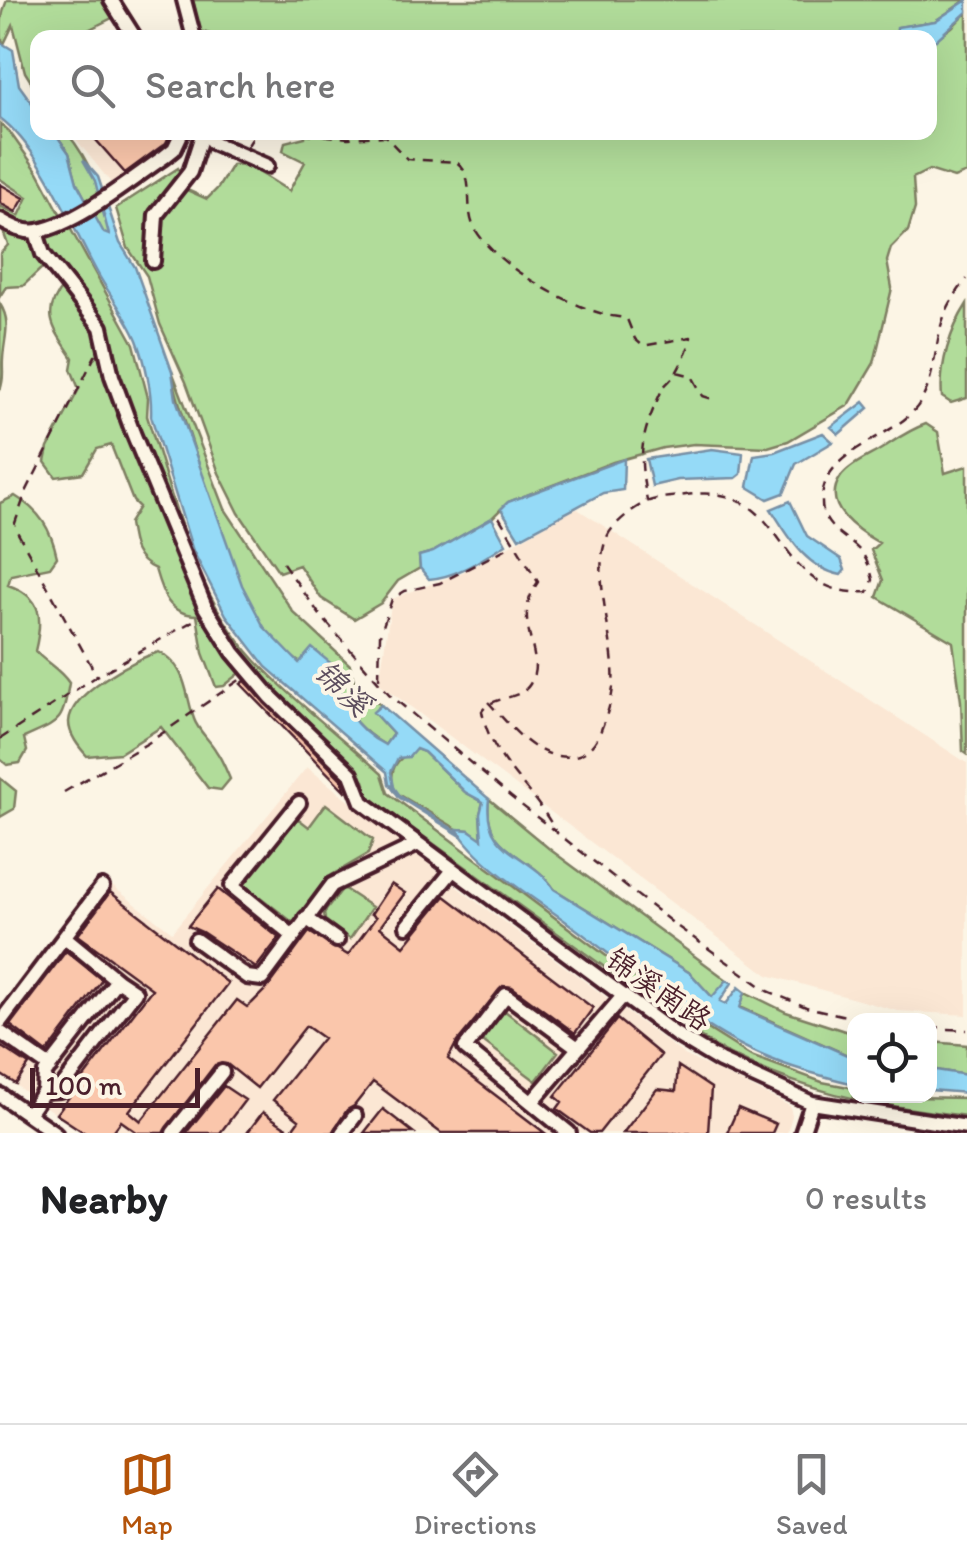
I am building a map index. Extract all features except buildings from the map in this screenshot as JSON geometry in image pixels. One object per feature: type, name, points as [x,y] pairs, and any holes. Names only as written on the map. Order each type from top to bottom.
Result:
[{"type":"street","points":[[111,0],[129,30]]},
{"type":"street","points":[[184,0],[192,30]]},
{"type":"street","points":[[0,220],[16,229],[36,232],[64,222],[174,149],[178,140]]},
{"type":"street","points":[[153,261],[156,214],[190,172],[200,140]]},
{"type":"street","points":[[210,140],[267,166]]},
{"type":"street","points":[[36,232],[43,254],[94,318],[106,341],[112,376],[133,433],[208,612],[250,672]]},
{"type":"street","name":"锦溪南路","points":[[250,672],[352,774],[362,802],[675,1034],[720,1061],[812,1103],[967,1127]]},
{"type":"street","points":[[294,936],[232,886],[299,803]]},
{"type":"street","points":[[196,940],[248,977],[262,978],[332,885],[418,844]]},
{"type":"street","points":[[408,926],[453,870]]},
{"type":"street","points":[[0,1022],[102,888]]},
{"type":"street","points":[[306,918],[337,940]]},
{"type":"street","points":[[44,1091],[60,1090],[135,992],[66,938]]},
{"type":"street","points":[[28,1114],[44,1091],[45,1073],[118,980]]},
{"type":"street","points":[[569,1133],[465,1048],[506,995],[578,1048]]},
{"type":"street","points":[[532,1102],[624,996]]},
{"type":"street","points":[[0,1032],[50,1067]]},
{"type":"street","points":[[173,1133],[222,1072]]},
{"type":"street","points":[[0,1094],[55,1133]]},
{"type":"street","points":[[802,1133],[812,1103]]},
{"type":"street","points":[[342,1133],[355,1116]]},
{"type":"path","points":[[243,155],[252,140]]},
{"type":"path","points":[[389,140],[408,159],[456,162],[463,166],[474,227],[494,253],[567,298],[626,319],[634,339],[644,346],[691,336],[690,347],[680,359],[677,372],[661,390],[640,450],[648,501]]},
{"type":"path","points":[[488,702],[529,745],[548,753],[569,757],[582,754],[598,739],[613,687],[604,604],[604,546],[609,531],[648,501],[701,493],[721,494],[747,503],[761,513],[797,566],[816,580],[833,588],[868,592],[874,580],[870,570],[861,552],[832,530],[822,512],[821,496],[828,476],[844,456],[898,426],[918,406],[927,389],[942,325],[953,297],[967,280]]},
{"type":"path","points":[[96,676],[14,526],[26,492],[98,349],[106,341]]},
{"type":"path","points":[[677,372],[692,376],[702,396],[712,399]]},
{"type":"path","points":[[498,518],[538,582],[525,608],[533,672],[530,684],[521,692],[488,702],[482,711],[491,743],[507,769],[544,810],[555,832]]},
{"type":"path","points":[[379,683],[380,635],[392,599],[440,584],[515,544]]},
{"type":"path","points":[[283,563],[320,615],[379,683],[555,832],[768,991],[806,1007],[847,1016]]},
{"type":"path","points":[[0,740],[96,676],[208,612]]},
{"type":"path","points":[[64,792],[148,743],[250,672]]},
{"type":"path","points":[[937,1028],[967,1030]]},
{"type":"shaded area","points":[[77,140],[170,140],[170,141],[112,184]]},
{"type":"shaded area","points":[[576,508],[967,763],[967,1015],[898,1011],[768,975],[379,683],[392,599],[463,572]]},
{"type":"shaded area","points":[[307,767],[466,894],[686,1056],[790,1106],[792,1116],[787,1133],[82,1133],[0,1074],[0,1010],[103,879],[172,932]]},
{"type":"green space","points":[[7,0],[103,0],[114,17],[88,30],[30,30],[30,80],[13,25],[3,46],[3,11]]},
{"type":"green space","points":[[193,0],[966,0],[935,21],[897,30],[200,30]]},
{"type":"green space","points":[[967,12],[967,173],[954,178],[929,170],[913,178],[915,208],[908,231],[891,248],[887,261],[892,288],[874,363],[849,405],[788,441],[768,447],[694,444],[663,448],[613,462],[508,502],[492,518],[419,556],[420,568],[398,581],[381,603],[354,619],[321,598],[299,565],[279,572],[239,513],[219,473],[160,324],[147,276],[128,248],[116,208],[178,168],[187,190],[207,199],[232,165],[246,164],[289,191],[305,162],[283,151],[285,142],[293,140],[937,140],[937,38]]},
{"type":"green space","points":[[0,123],[38,172],[61,215],[30,224],[0,214],[0,206],[19,216],[28,197],[0,179]]},
{"type":"green space","points":[[60,140],[72,140],[89,167],[101,194],[109,235],[104,234],[77,183],[69,153]]},
{"type":"green space","points":[[69,226],[134,344],[148,398],[147,416],[188,545],[216,607],[256,661],[382,774],[388,793],[684,1014],[751,1056],[822,1082],[847,1087],[847,1097],[774,1074],[711,1044],[369,797],[364,781],[249,666],[224,686],[216,687],[203,653],[197,615],[173,607],[155,569],[142,561],[135,550],[129,523],[139,507],[111,445],[97,449],[83,473],[56,477],[45,462],[48,448],[79,389],[71,369],[73,358],[51,315],[63,287],[45,265],[23,286],[6,287],[0,296],[0,254],[8,245],[3,231],[37,237]]},
{"type":"green space","points":[[0,304],[6,324],[0,390]]},
{"type":"green space","points":[[967,304],[967,398],[951,403],[942,397],[944,361]]},
{"type":"green space","points":[[172,371],[225,509],[293,612],[350,665],[355,684],[381,705],[374,713],[393,734],[385,745],[356,722],[338,689],[278,644],[262,625],[231,563]]},
{"type":"green space","points":[[926,424],[938,432],[945,473],[967,466],[967,754],[963,751],[953,642],[877,597],[883,580],[871,550],[879,543],[844,517],[835,499],[835,489],[848,470]]},
{"type":"green space","points":[[15,496],[43,522],[57,557],[50,567],[11,575],[8,585],[34,602],[39,619],[35,651],[69,683],[58,719],[24,738],[27,751],[20,763],[7,765],[0,759],[0,503]]},
{"type":"green space","points":[[159,652],[180,672],[196,723],[224,765],[230,779],[221,790],[208,788],[161,727],[120,753],[87,756],[73,736],[69,727],[72,711],[91,689]]},
{"type":"green space","points":[[416,749],[424,752],[465,792],[483,802],[482,841],[469,830],[457,829],[395,792],[395,766]]},
{"type":"green space","points":[[0,778],[16,791],[14,809],[0,817]]},
{"type":"green space","points":[[489,799],[552,851],[727,980],[713,998],[690,973],[554,889],[510,851],[493,831]]},
{"type":"green space","points":[[326,804],[373,840],[368,854],[332,875],[295,924],[242,883],[296,817],[309,827]]},
{"type":"green space","points":[[343,888],[372,907],[350,939],[325,920],[324,913]]},
{"type":"green space","points":[[745,992],[786,1012],[847,1032],[847,1055],[740,1007]]},
{"type":"green space","points":[[497,1011],[505,1011],[558,1052],[536,1081],[480,1039]]},
{"type":"green space","points":[[937,1043],[967,1045],[967,1075],[937,1070]]},
{"type":"green space","points":[[937,1097],[967,1098],[967,1116],[877,1103],[937,1103]]},
{"type":"water","points":[[967,0],[967,12],[937,39],[937,30],[897,30],[897,27],[935,21]]},
{"type":"water","points":[[0,42],[13,50],[19,85],[30,100],[30,140],[60,140],[69,153],[77,183],[104,233],[109,235],[95,181],[83,160],[98,177],[172,371],[176,399],[242,585],[264,627],[299,663],[312,648],[339,670],[345,704],[365,732],[385,745],[393,734],[373,712],[381,705],[489,799],[489,817],[500,842],[554,889],[690,973],[712,997],[727,980],[732,983],[720,1001],[726,1004],[739,987],[745,992],[740,1008],[847,1055],[847,1082],[759,1054],[685,1011],[478,855],[457,829],[469,830],[482,839],[483,802],[465,792],[424,752],[416,749],[409,757],[398,758],[391,772],[395,792],[387,772],[266,667],[226,615],[193,551],[151,416],[148,378],[133,331],[43,169],[0,118]]},
{"type":"water","points":[[864,402],[869,408],[839,434],[831,427]]},
{"type":"water","points":[[823,433],[833,442],[796,464],[784,493],[768,499],[748,487],[754,455],[774,452]]},
{"type":"water","points":[[712,449],[743,453],[741,474],[736,478],[678,480],[652,486],[646,459]]},
{"type":"water","points":[[624,459],[623,490],[603,493],[519,538],[501,509],[508,502]]},
{"type":"water","points":[[790,501],[807,536],[841,559],[845,570],[841,575],[817,566],[784,530],[771,509]]},
{"type":"water","points":[[492,518],[506,544],[460,571],[429,579],[420,568],[419,556]]},
{"type":"water","points":[[937,1070],[967,1075],[967,1093],[937,1091]]},
{"type":"waterway","name":"锦溪","points":[[392,786],[400,797],[461,835]]}]
